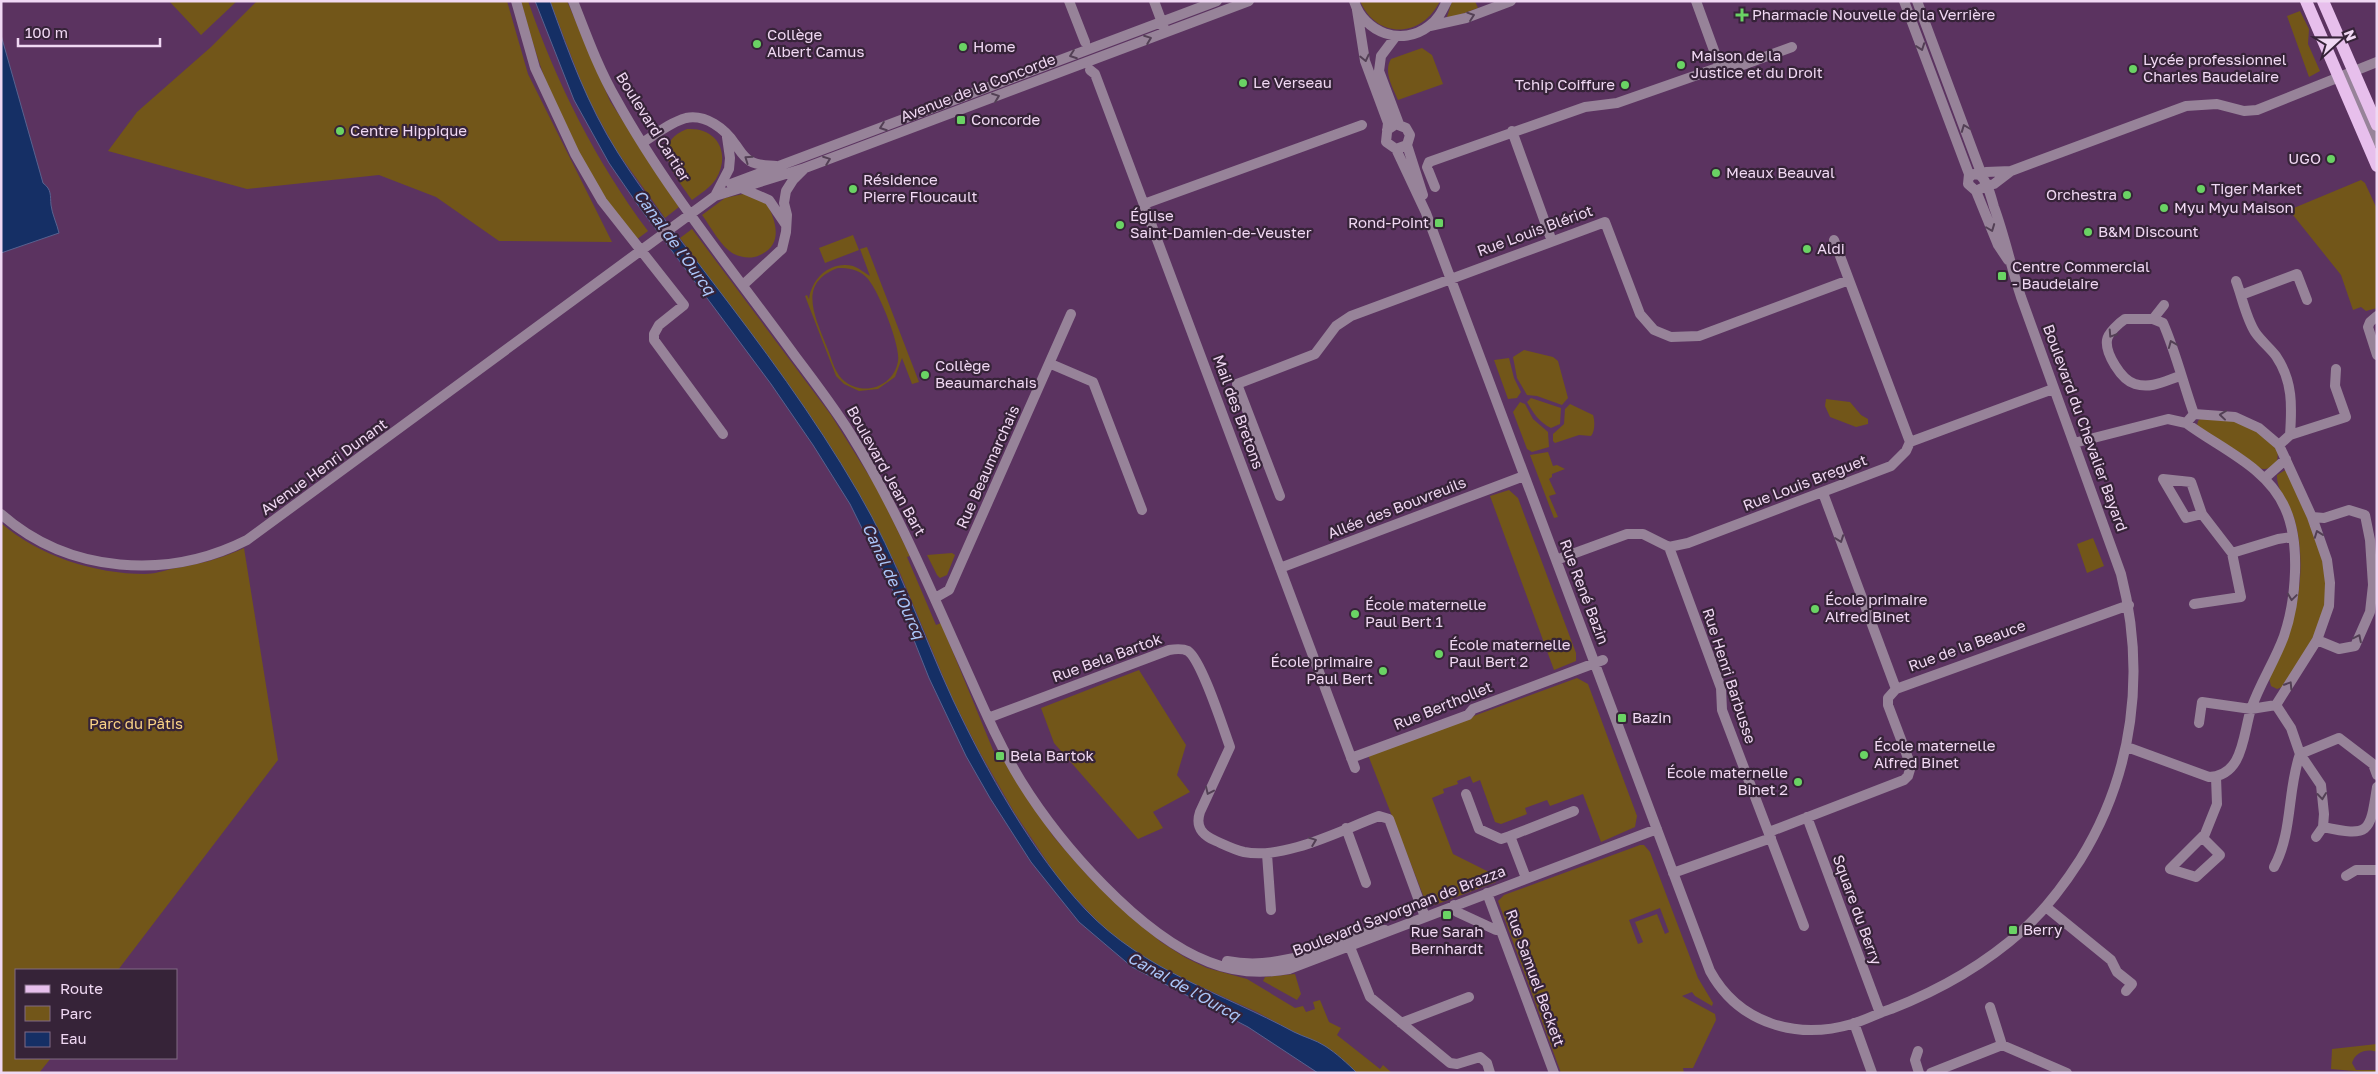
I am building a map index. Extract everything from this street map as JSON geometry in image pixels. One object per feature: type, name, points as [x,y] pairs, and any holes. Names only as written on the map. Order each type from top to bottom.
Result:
[{"type":"main road","points":[[2306,1],[2377,166]]},
{"type":"main road","points":[[2323,1],[2377,125]]},
{"type":"street","points":[[516,1],[535,68],[575,154],[598,193],[684,304],[659,325],[654,334],[654,340],[723,434]]},
{"type":"street","name":"Boulevard Cartier","points":[[573,1],[610,89],[642,143],[689,211]]},
{"type":"street","points":[[1069,1],[1085,42]]},
{"type":"street","points":[[1154,1],[1166,33]]},
{"type":"street","name":"Avenue de la Concorde","points":[[714,195],[778,166],[1217,1]]},
{"type":"street","name":"Avenue de la Concorde","points":[[714,195],[804,168],[1249,1]]},
{"type":"street","points":[[1355,6],[1371,28],[1384,34],[1396,36],[1419,33],[1430,26],[1441,14],[1447,1]]},
{"type":"street","points":[[1430,26],[1466,18],[1511,1]]},
{"type":"street","points":[[1696,1],[1720,67]]},
{"type":"street","points":[[1904,1],[1976,175]]},
{"type":"street","points":[[1917,1],[1980,170],[1976,175]]},
{"type":"street","points":[[2313,1],[2341,67],[2354,72]]},
{"type":"street","points":[[1355,6],[1365,62],[1388,123],[1386,142],[1396,149],[1407,145],[1410,138],[1408,131],[1400,124],[1379,71],[1381,56],[1396,36]]},
{"type":"street","points":[[1435,187],[1427,167],[1429,162],[1512,131],[1537,125],[1585,107],[1617,103],[1720,67],[1740,66],[1792,47]]},
{"type":"street","points":[[1976,175],[1986,172],[2010,171],[2186,106],[2217,104],[2244,110],[2257,110],[2377,62]]},
{"type":"street","name":"Mail des Bretons","points":[[1090,70],[1095,74],[1353,763]]},
{"type":"street","points":[[2339,78],[2352,84],[2377,142]]},
{"type":"street","points":[[642,143],[686,118],[703,119],[714,123],[750,161],[761,165],[778,166]]},
{"type":"street","points":[[1387,130],[1393,125],[1400,124]]},
{"type":"street","points":[[1144,204],[1362,125]]},
{"type":"street","points":[[1512,131],[1550,236]]},
{"type":"street","points":[[714,195],[729,169],[730,158],[727,136]]},
{"type":"street","name":"Rue René Bazin","points":[[1407,145],[1425,201],[1426,213]]},
{"type":"street","name":"Rue René Bazin","points":[[1396,149],[1426,213],[1556,560],[1599,662],[1673,873],[1715,980]]},
{"type":"street","points":[[743,284],[777,256],[785,241],[787,215],[784,203],[786,191],[804,168]]},
{"type":"street","points":[[1976,191],[1994,184],[2010,171]]},
{"type":"street","name":"Boulevard du Chevalier Bayard","points":[[1715,980],[1738,1006],[1758,1020],[1793,1030],[1817,1030],[1854,1023],[1926,994],[1966,973],[2010,941],[2046,906],[2080,860],[2114,789],[2127,747],[2135,672],[2134,637],[2129,605],[2113,546],[2054,389],[2010,263],[2007,241],[1986,186],[1976,175],[1968,184],[1976,191],[1998,245],[2010,263]]},
{"type":"street","points":[[740,188],[760,194],[769,200],[786,225]]},
{"type":"street","name":"Avenue Henri Dunant","points":[[1,514],[24,532],[48,545],[82,558],[111,564],[141,567],[172,564],[215,554],[263,530],[714,195]]},
{"type":"street","name":"Boulevard Jean Bart","points":[[689,211],[849,431],[900,523],[988,718]]},
{"type":"street","name":"Rue Louis Blériot","points":[[1451,279],[1605,222],[1637,307],[1644,320],[1659,333],[1685,338],[1699,336],[1849,280]]},
{"type":"street","points":[[1834,240],[1910,442],[2054,389]]},
{"type":"street","points":[[2241,295],[2296,274],[2307,300]]},
{"type":"street","points":[[1280,496],[1237,384],[1315,354],[1336,326],[1351,316],[1451,279]]},
{"type":"street","points":[[2236,281],[2255,331],[2285,372],[2291,390],[2290,435]]},
{"type":"street","points":[[2153,319],[2164,305]]},
{"type":"street","name":"Rue Beaumarchais","points":[[935,598],[949,590],[1072,314]]},
{"type":"street","points":[[2377,316],[2370,322],[2368,327],[2377,355]]},
{"type":"street","points":[[2180,376],[2149,386],[2127,379],[2115,366],[2108,345],[2109,335],[2125,319],[2153,319],[2163,324],[2177,359],[2180,376],[2194,414]]},
{"type":"street","points":[[1050,364],[1093,382],[1142,510]]},
{"type":"street","points":[[2279,445],[2290,435],[2346,417],[2334,386],[2336,369]]},
{"type":"street","points":[[2186,423],[2194,414]]},
{"type":"street","points":[[2194,414],[2235,417],[2259,428],[2279,445],[2312,517],[2327,560],[2330,583],[2328,606],[2317,640],[2276,705],[2251,709],[2202,702],[2199,722]]},
{"type":"street","points":[[2074,443],[2168,419],[2186,423],[2266,477],[2286,509],[2292,537],[2295,558],[2290,611],[2284,636],[2251,709],[2236,760],[2228,771],[2216,777],[2201,774],[2127,747]]},
{"type":"street","name":"Rue Louis Breguet","points":[[1669,548],[1688,543],[1891,466],[1906,452],[1910,442]]},
{"type":"street","points":[[2266,477],[2286,459]]},
{"type":"street","name":"Allée des Bouvreuils","points":[[1280,568],[1524,476]]},
{"type":"street","points":[[1823,493],[1896,689]]},
{"type":"street","points":[[2312,517],[2324,518],[2348,510],[2365,515],[2372,563],[2370,612],[2356,646],[2339,649],[2317,640]]},
{"type":"street","points":[[2194,604],[2241,597],[2232,553],[2202,514]]},
{"type":"street","points":[[1556,560],[1618,536],[1635,533],[1643,534],[1669,548]]},
{"type":"street","points":[[2232,553],[2278,539],[2292,537]]},
{"type":"street","name":"Rue Henri Barbusse","points":[[1669,548],[1721,688],[1722,710],[1804,926]]},
{"type":"street","name":"Rue de la Beauce","points":[[1807,817],[1904,780],[1908,776],[1910,766],[1888,705],[1888,698],[1896,689],[2129,605]]},
{"type":"street","name":"Rue Bela Bartok","points":[[988,718],[1169,650],[1183,649],[1198,664],[1230,747],[1200,812],[1199,826],[1201,831],[1210,838],[1242,852],[1267,854],[1288,850],[1379,816],[1389,819],[1425,916]]},
{"type":"street","name":"Rue Berthollet","points":[[1353,763],[1468,714],[1473,709],[1599,662]]},
{"type":"street","points":[[2276,705],[2291,728],[2300,754],[2320,784],[2324,814],[2323,827],[2316,837]]},
{"type":"street","name":"Boulevard Savorgnan de Brazza","points":[[988,718],[1010,762],[1033,799],[1059,834],[1092,872],[1122,902],[1156,931],[1207,962],[1240,970],[1278,971],[1297,967],[1425,916],[1657,829]]},
{"type":"street","points":[[2274,867],[2284,843],[2295,768],[2300,754],[2339,738],[2373,764],[2377,774]]},
{"type":"street","points":[[2202,837],[2220,855],[2196,877],[2170,869],[2202,837],[2217,804],[2216,777]]},
{"type":"street","points":[[2323,827],[2353,833],[2363,830],[2371,821],[2377,787]]},
{"type":"street","points":[[1466,794],[1479,829],[1501,839],[1574,811]]},
{"type":"street","points":[[1673,873],[1770,835],[1807,817]]},
{"type":"street","name":"Square du Berry","points":[[1807,817],[1880,1013]]},
{"type":"street","points":[[1346,828],[1366,883]]},
{"type":"street","points":[[1510,836],[1526,878]]},
{"type":"street","points":[[1267,854],[1271,910]]},
{"type":"street","points":[[2346,876],[2356,870],[2377,870]]},
{"type":"street","name":"Rue Samuel Beckett","points":[[1487,893],[1554,1073]]},
{"type":"street","points":[[1454,905],[1457,912],[1496,930],[1500,928]]},
{"type":"street","points":[[2046,906],[2110,960],[2117,972],[2132,984],[2126,991]]},
{"type":"street","points":[[1207,962],[1220,960],[1251,964],[1280,962],[1369,930],[1393,929]]},
{"type":"street","points":[[1350,947],[1370,997],[1453,1065],[1480,1057],[1487,1063],[1490,1073]]},
{"type":"street","points":[[1401,1023],[1469,997]]},
{"type":"street","points":[[1990,1007],[2002,1045]]},
{"type":"street","points":[[1854,1023],[1872,1073]]},
{"type":"street","points":[[1931,1073],[2002,1045],[2067,1073]]},
{"type":"street","points":[[1918,1051],[1915,1060],[1919,1073]]},
{"type":"green space","points":[[169,1],[237,1],[201,35]]},
{"type":"green space","name":"Centre Hippique","points":[[257,1],[507,1],[528,74],[612,242],[499,241],[436,197],[379,175],[247,189],[108,151],[137,112],[211,47]]},
{"type":"green space","points":[[521,1],[528,1],[565,92],[594,149],[648,231],[636,240],[601,195],[575,149],[544,77]]},
{"type":"green space","points":[[550,1],[567,1],[610,101],[679,207],[665,218],[616,150],[587,97]]},
{"type":"green space","points":[[1360,1],[1440,1],[1432,13],[1422,22],[1411,28],[1400,30],[1388,28],[1377,23],[1368,14]]},
{"type":"green space","points":[[1452,1],[1475,1],[1478,8],[1451,18],[1447,17]]},
{"type":"green space","points":[[2300,11],[2309,29],[2308,44],[2320,71],[2309,77],[2287,16]]},
{"type":"green space","points":[[1422,48],[1432,55],[1443,84],[1398,100],[1388,75],[1391,59]]},
{"type":"green space","points":[[687,129],[707,132],[714,137],[722,152],[720,170],[716,179],[708,188],[692,200],[673,172],[667,153],[669,144],[675,136]]},
{"type":"green space","points":[[2361,180],[2365,183],[2377,209],[2377,308],[2366,311],[2361,307],[2353,310],[2341,275],[2289,210]]},
{"type":"green space","points":[[748,193],[766,202],[773,216],[776,232],[775,239],[768,251],[750,257],[740,256],[729,251],[702,215],[725,198]]},
{"type":"green space","points":[[692,229],[831,415],[878,490],[910,556],[907,557],[936,625],[941,623],[993,750],[1000,759],[1003,758],[1053,836],[1088,876],[1161,942],[1186,958],[1207,968],[1247,979],[1295,1008],[1303,1006],[1306,1012],[1315,1009],[1313,1002],[1320,1000],[1329,1022],[1341,1028],[1337,1035],[1380,1069],[1383,1065],[1392,1073],[1357,1073],[1322,1044],[1307,1039],[1257,1012],[1148,961],[1110,934],[1062,884],[1014,812],[979,751],[952,698],[900,573],[859,494],[783,378],[680,238]]},
{"type":"green space","points":[[853,235],[859,250],[825,263],[819,248]]},
{"type":"green space","points":[[867,247],[919,382],[912,384],[902,358],[895,377],[878,389],[859,391],[844,384],[836,376],[805,296],[807,295],[809,299],[818,278],[837,266],[853,266],[870,276],[860,249]],"holes":[[[838,268],[853,269],[866,277],[882,304],[892,330],[898,353],[898,361],[890,377],[876,387],[859,388],[850,385],[839,376],[817,323],[812,301],[813,291],[817,282],[825,274]]]},
{"type":"green space","points":[[1524,350],[1553,357],[1558,361],[1568,398],[1562,405],[1537,396],[1527,395],[1517,378],[1513,357]]},
{"type":"green space","points":[[1509,358],[1514,378],[1521,392],[1517,398],[1508,399],[1494,360]]},
{"type":"green space","points":[[1531,398],[1561,408],[1560,424],[1551,428],[1540,420],[1527,402]]},
{"type":"green space","points":[[1826,399],[1850,402],[1861,415],[1868,419],[1868,424],[1856,427],[1830,417],[1825,406]]},
{"type":"green space","points":[[1520,402],[1525,404],[1533,419],[1548,432],[1549,447],[1532,452],[1527,449],[1513,412]]},
{"type":"green space","points":[[1570,404],[1593,415],[1593,431],[1591,436],[1579,435],[1555,443],[1553,441],[1553,434],[1564,424],[1565,409]]},
{"type":"green space","points":[[2202,417],[2235,419],[2264,436],[2278,451],[2277,463],[2273,467],[2258,468],[2197,426],[2198,421]]},
{"type":"green space","points":[[1548,452],[1553,466],[1557,465],[1565,469],[1552,474],[1552,477],[1549,479],[1556,494],[1549,496],[1558,517],[1554,518],[1530,455]]},
{"type":"green space","points":[[2287,469],[2290,471],[2317,542],[2326,579],[2326,598],[2320,624],[2311,643],[2285,686],[2277,689],[2271,686],[2269,678],[2286,641],[2297,602],[2300,582],[2299,541],[2295,521],[2277,481],[2277,475]]},
{"type":"green space","points":[[1509,490],[1518,498],[1576,653],[1576,661],[1554,670],[1490,496]]},
{"type":"green space","name":"Parc du Pâtis","points":[[1,523],[16,535],[50,554],[87,567],[126,573],[152,574],[208,561],[244,548],[278,760],[119,969],[15,969],[15,1059],[50,1059],[39,1073],[1,1073]]},
{"type":"green space","points":[[2093,538],[2104,566],[2087,573],[2077,544]]},
{"type":"green space","points":[[952,553],[955,555],[947,575],[940,578],[927,555]]},
{"type":"green space","points":[[1139,670],[1186,745],[1177,775],[1190,792],[1153,812],[1163,828],[1138,839],[1054,743],[1041,708]]},
{"type":"green space","points":[[1577,678],[1588,684],[1637,816],[1635,827],[1601,842],[1583,794],[1550,806],[1547,800],[1525,808],[1527,814],[1501,824],[1495,822],[1480,780],[1473,783],[1470,776],[1457,781],[1458,784],[1443,789],[1444,793],[1432,798],[1453,854],[1493,874],[1496,882],[1435,905],[1425,900],[1368,755]]},
{"type":"green space","points":[[1644,845],[1650,852],[1698,978],[1713,1003],[1712,1006],[1695,996],[1692,992],[1682,996],[1715,1014],[1716,1020],[1693,1068],[1683,1068],[1684,1073],[1561,1073],[1498,901],[1504,895]],"holes":[[[1660,908],[1669,932],[1665,934],[1657,914],[1635,922],[1643,942],[1638,944],[1629,920]]]},
{"type":"green space","points":[[1295,974],[1301,994],[1297,1000],[1263,981],[1265,977]]},
{"type":"green space","points":[[2377,1044],[2377,1052],[2369,1050],[2362,1052],[2356,1056],[2352,1063],[2356,1070],[2377,1070],[2377,1073],[2331,1069],[2332,1049]]},
{"type":"water","name":"Canal de l'Ourcq","points":[[535,1],[550,1],[588,98],[607,135],[628,169],[786,381],[858,492],[885,543],[941,674],[980,754],[1029,837],[1066,888],[1109,931],[1158,965],[1321,1044],[1357,1073],[1318,1073],[1248,1027],[1132,967],[1079,922],[1031,862],[966,756],[929,678],[900,605],[850,504],[813,445],[771,384],[640,208],[609,163],[574,100]]},
{"type":"water","points":[[1,35],[43,183],[50,193],[59,233],[1,253]]},
{"type":"place","name":"Pharmacie Nouvelle de la Verrière","points":[[1742,15]]},
{"type":"place","name":"Collège Albert Camus","points":[[757,44]]},
{"type":"place","name":"Home","points":[[963,47]]},
{"type":"place","name":"Maison de la Justice et du Droit","points":[[1681,65]]},
{"type":"place","name":"Lycée professionnel Charles Baudelaire","points":[[2133,69]]},
{"type":"place","name":"Le Verseau","points":[[1243,83]]},
{"type":"place","name":"Tchip Coiffure","points":[[1625,85]]},
{"type":"place","name":"Concorde","points":[[961,120]]},
{"type":"place","name":"Centre Hippique","points":[[340,131]]},
{"type":"place","name":"UGO","points":[[2331,159]]},
{"type":"place","name":"Meaux Beauval","points":[[1716,173]]},
{"type":"place","name":"Résidence Pierre Floucault","points":[[853,189]]},
{"type":"place","name":"Tiger Market","points":[[2201,189]]},
{"type":"place","name":"Orchestra","points":[[2127,195]]},
{"type":"place","name":"Myu Myu Maison","points":[[2164,208]]},
{"type":"place","name":"Rond-Point","points":[[1439,223]]},
{"type":"place","name":"Église Saint-Damien-de-Veuster","points":[[1120,225]]},
{"type":"place","name":"B&M Discount","points":[[2088,232]]},
{"type":"place","name":"Aldi","points":[[1807,249]]},
{"type":"place","name":"Centre Commercial - Baudelaire","points":[[2002,276]]},
{"type":"place","name":"Collège Beaumarchais","points":[[925,375]]},
{"type":"place","name":"École primaire Alfred Binet","points":[[1815,609]]},
{"type":"place","name":"École maternelle Paul Bert 1","points":[[1355,614]]},
{"type":"place","name":"École maternelle Paul Bert 2","points":[[1439,654]]},
{"type":"place","name":"École primaire Paul Bert","points":[[1383,671]]},
{"type":"place","name":"Bazin","points":[[1622,718]]},
{"type":"place","name":"École maternelle Alfred Binet","points":[[1864,755]]},
{"type":"place","name":"Bela Bartok","points":[[1000,756]]},
{"type":"place","name":"École maternelle Binet 2","points":[[1798,782]]},
{"type":"place","name":"Rue Sarah Bernhardt","points":[[1447,915]]},
{"type":"place","name":"Berry","points":[[2013,930]]}]
